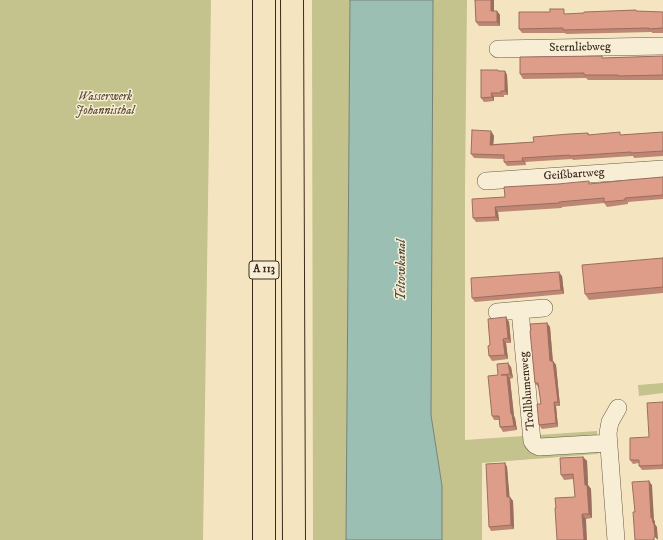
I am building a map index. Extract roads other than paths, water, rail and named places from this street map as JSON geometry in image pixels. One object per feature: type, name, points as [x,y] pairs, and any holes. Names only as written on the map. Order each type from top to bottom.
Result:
[{"type":"highway","name":"A 113","points":[[264,0],[264,540]]},
{"type":"highway","name":"A 113","points":[[292,0],[294,540]]},
{"type":"street","name":"Sternliebweg","points":[[498,49],[663,46]]},
{"type":"street","name":"Geißbartweg","points":[[486,181],[663,169]]},
{"type":"street","points":[[497,312],[544,308]]},
{"type":"street","name":"Trollblumenweg","points":[[520,310],[532,441],[535,445],[539,446],[609,443]]},
{"type":"street","points":[[616,540],[608,433],[610,422],[618,408]]},
{"type":"water","name":"Teltowkanal","points":[[350,0],[433,0],[431,415],[442,486],[442,540],[346,540]]},
{"type":"park label","name":"Wasserwerk Johannisthal","points":[[105,105]]}]
